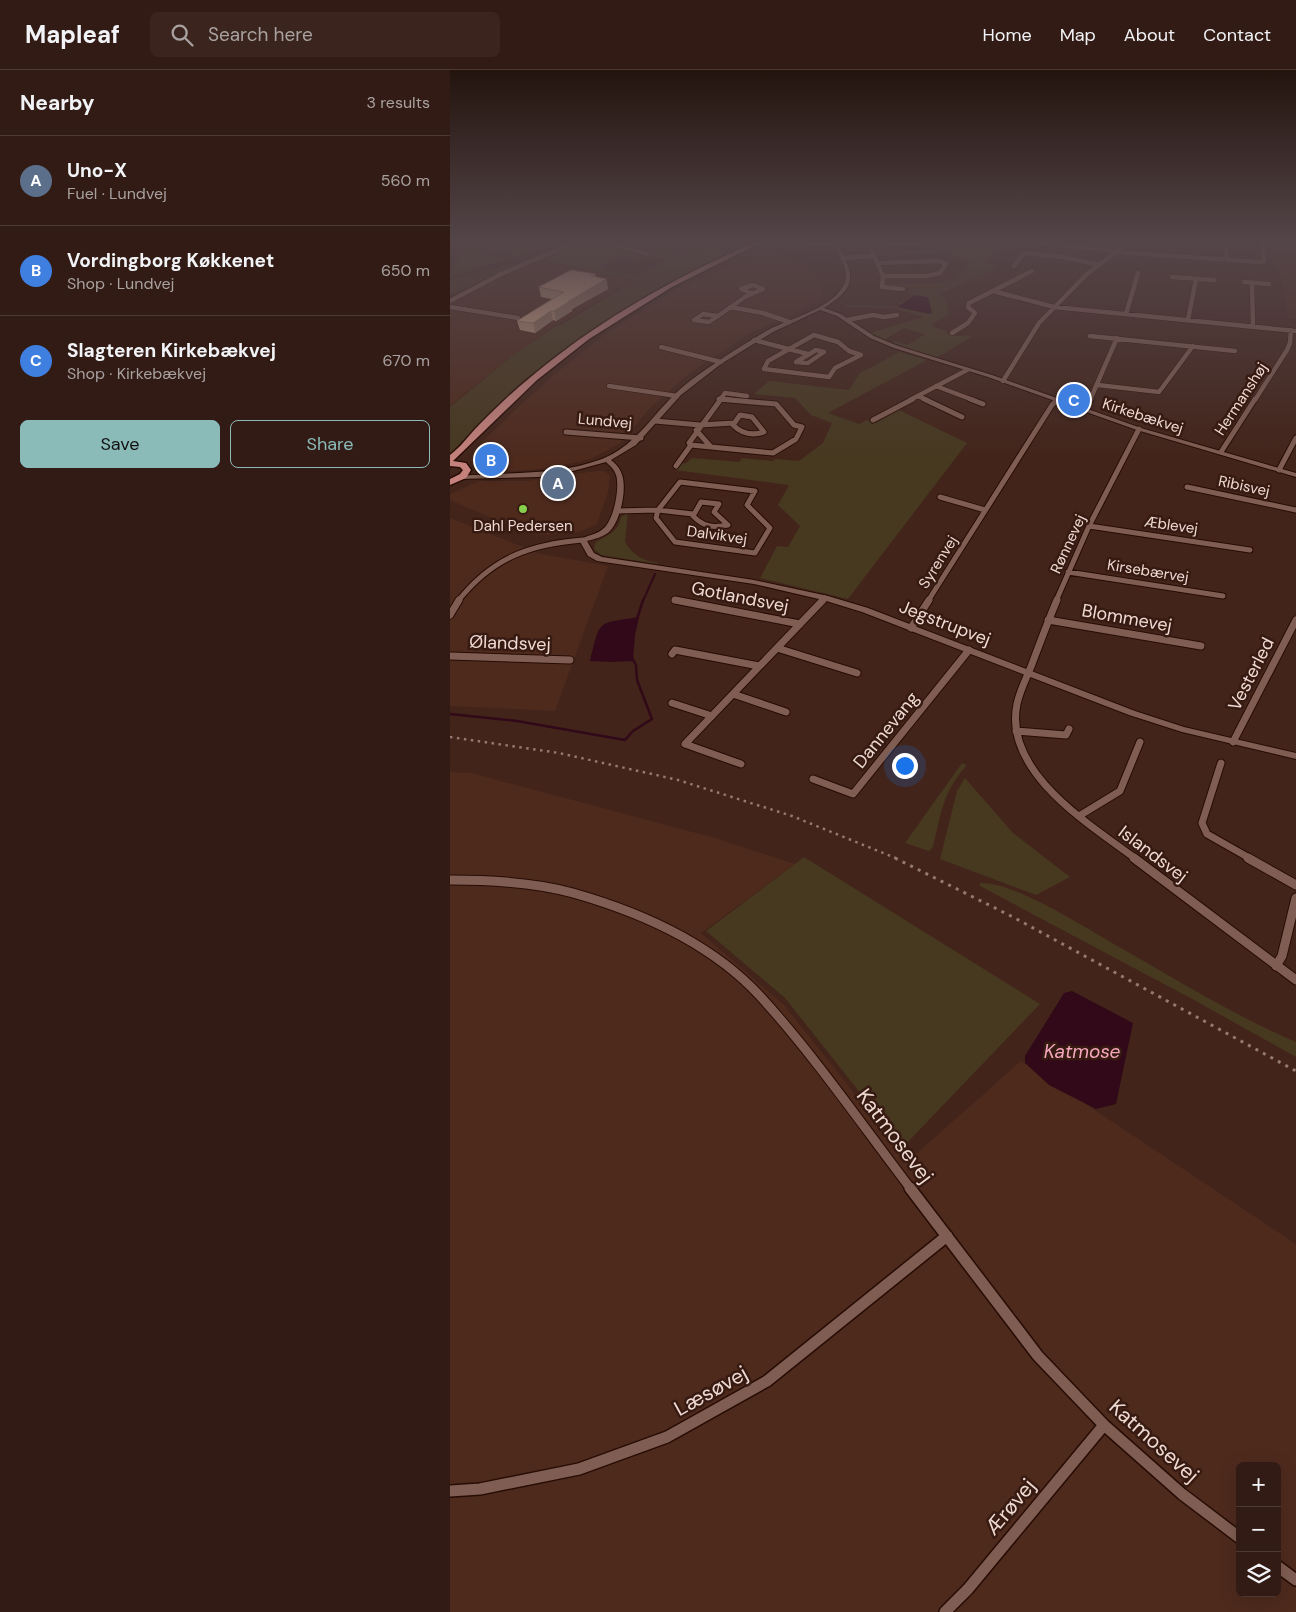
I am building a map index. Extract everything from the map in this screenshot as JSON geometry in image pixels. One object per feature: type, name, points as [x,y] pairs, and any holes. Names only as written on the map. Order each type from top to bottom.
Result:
[{"type":"main road","points":[[464,467],[450,461],[511,398],[590,335],[623,315]]},
{"type":"main road","points":[[450,482],[465,474],[460,452]]},
{"type":"street","points":[[497,315],[518,318]]},
{"type":"street","points":[[702,315],[694,320],[709,322],[718,316]]},
{"type":"street","points":[[710,315],[718,316]]},
{"type":"street","points":[[769,315],[789,322]]},
{"type":"street","name":"Lundvej","points":[[460,478],[488,475],[514,476],[557,473],[607,459],[622,452],[641,438],[676,396],[721,362],[754,340],[804,315]]},
{"type":"street","name":"Kirkebækvej","points":[[835,315],[847,320],[862,332],[885,343],[1003,381],[1139,429],[1296,475]]},
{"type":"street","points":[[847,320],[872,315],[884,317],[897,315]]},
{"type":"street","points":[[952,333],[968,323],[974,315]]},
{"type":"street","points":[[1003,381],[1006,380],[1039,323],[1047,315]]},
{"type":"street","points":[[1136,315],[1293,331]]},
{"type":"street","points":[[1188,320],[1189,315]]},
{"type":"street","points":[[1253,315],[1253,327]]},
{"type":"street","name":"Hermanshøj","points":[[1221,452],[1287,350],[1293,331]]},
{"type":"street","points":[[814,335],[838,342],[849,352],[861,355],[835,368],[829,377],[764,369],[768,361],[786,349],[814,335]]},
{"type":"street","points":[[1090,336],[1235,351]]},
{"type":"street","points":[[1084,410],[1088,406],[1098,385],[1117,338]]},
{"type":"street","points":[[754,340],[808,354],[816,350],[824,352],[808,363],[796,362],[808,354]]},
{"type":"street","points":[[660,346],[721,362]]},
{"type":"street","points":[[1098,385],[1159,392],[1193,346]]},
{"type":"street","points":[[873,420],[967,370]]},
{"type":"street","name":"Lundvej","points":[[609,386],[676,396]]},
{"type":"street","points":[[936,386],[983,404]]},
{"type":"street","points":[[676,466],[691,445],[689,443],[696,430],[725,393],[748,396]]},
{"type":"street","points":[[918,396],[962,417]]},
{"type":"street","points":[[691,445],[774,453],[796,439],[802,427],[794,425],[776,404],[719,399]]},
{"type":"street","name":"Syrenvej","points":[[911,628],[1052,405],[1057,400]]},
{"type":"street","points":[[655,420],[700,425],[734,423],[740,415],[752,416],[764,432],[751,435],[741,433],[733,425],[734,423]]},
{"type":"street","name":"Rønnevej","points":[[1028,673],[1068,572],[1089,526],[1139,429]]},
{"type":"street","points":[[696,430],[710,447]]},
{"type":"street","name":"Lundvej","points":[[566,432],[641,438]]},
{"type":"street","points":[[1279,470],[1296,438]]},
{"type":"street","name":"Ølandsvej","points":[[450,615],[455,602],[478,579],[522,551],[545,544],[583,540],[598,536],[608,529],[614,522],[621,481],[619,472],[607,459]]},
{"type":"street","name":"Lundvej","points":[[464,467],[488,475]]},
{"type":"street","name":"Dalvikvej","points":[[680,482],[754,491],[747,506],[770,528],[755,553],[681,543],[675,542],[656,518],[658,510],[680,482]]},
{"type":"street","name":"Ribisvej","points":[[1187,487],[1296,510]]},
{"type":"street","points":[[940,497],[985,510]]},
{"type":"street","name":"Dalvikvej","points":[[616,511],[658,510],[693,514],[702,525],[718,528],[728,526],[714,512],[719,504],[701,502],[693,514]]},
{"type":"street","name":"Æblevej","points":[[1089,526],[1250,550]]},
{"type":"street","name":"Jegstrupvej","points":[[583,540],[591,554],[600,559],[754,582],[825,598],[865,610],[1132,713],[1233,742],[1296,756]]},
{"type":"street","name":"Kirsebærvej","points":[[1068,572],[1223,596]]},
{"type":"street","name":"Gotlandsvej","points":[[741,764],[685,744],[825,598]]},
{"type":"street","name":"Gotlandsvej","points":[[675,600],[727,608],[800,624]]},
{"type":"street","name":"Blommevej","points":[[1048,620],[1201,646]]},
{"type":"street","name":"Vesterled","points":[[1233,742],[1296,620]]},
{"type":"street","points":[[777,648],[857,673]]},
{"type":"street","points":[[672,654],[675,650],[759,666]]},
{"type":"street","name":"Dannevang","points":[[812,779],[853,794],[969,650]]},
{"type":"street","name":"Ølandsvej","points":[[450,656],[570,660]]},
{"type":"street","name":"Islandsvej","points":[[1028,673],[1017,704],[1016,731],[1027,762],[1041,780],[1079,816],[1296,980]]},
{"type":"street","points":[[733,694],[786,712]]},
{"type":"street","points":[[672,702],[712,716]]},
{"type":"street","points":[[1016,731],[1066,735],[1069,729]]},
{"type":"street","points":[[1079,816],[1120,791],[1140,742]]},
{"type":"street","points":[[1221,763],[1202,823],[1207,834],[1296,885]]},
{"type":"street","name":"Katmosevej","points":[[450,880],[484,880],[532,885],[573,893],[634,914],[685,938],[718,960],[759,995],[803,1048],[1038,1356],[1104,1425],[1182,1494],[1236,1535]]},
{"type":"street","points":[[1276,966],[1292,930],[1296,898]]},
{"type":"street","name":"Læsøvej","points":[[450,1491],[480,1489],[579,1469],[666,1437],[767,1381],[947,1236]]},
{"type":"street","name":"Ærøvej","points":[[945,1612],[968,1589],[1104,1425]]},
{"type":"street","points":[[1281,1569],[1296,1580]]},
{"type":"shaded area","points":[[450,315],[574,315],[557,324],[512,356],[450,406]]},
{"type":"shaded area","points":[[578,315],[614,315],[536,372],[474,429],[450,457],[450,407],[512,356],[557,325],[561,325]]},
{"type":"shaded area","points":[[636,315],[791,315],[751,333],[690,373],[650,408],[619,444],[591,459],[551,468],[515,471],[479,468],[471,461],[473,451],[516,409],[555,374],[604,335]]},
{"type":"shaded area","points":[[917,315],[947,315],[933,324],[933,327],[947,331],[946,333],[952,336],[973,336],[936,358],[892,343],[895,341],[907,345],[925,334],[904,328],[884,340],[870,333],[924,317]]},
{"type":"shaded area","points":[[1288,315],[1296,315],[1296,319],[1288,318]]},
{"type":"shaded area","points":[[900,352],[927,360],[828,413],[859,424],[867,420],[876,423],[899,410],[967,443],[848,599],[760,578],[777,546],[788,547],[800,526],[778,505],[789,485],[675,470],[679,464],[686,463],[692,458],[739,462],[742,458],[799,461],[823,443],[832,423],[811,415],[795,398],[754,394],[769,381],[849,390],[860,373]]},
{"type":"shaded area","points":[[604,471],[610,475],[608,492],[597,524],[580,532],[545,535],[529,534],[450,500],[450,494],[479,481],[527,481]]},
{"type":"shaded area","points":[[628,513],[625,542],[639,557],[657,564],[601,555],[594,549],[595,543],[615,530],[621,517]]},
{"type":"shaded area","points":[[450,518],[541,554],[608,566],[555,711],[450,706]]},
{"type":"shaded area","points":[[962,763],[967,765],[953,784],[944,803],[933,847],[929,851],[905,843]]},
{"type":"shaded area","points":[[450,772],[471,773],[715,838],[795,864],[701,933],[784,1005],[908,1161],[1021,1061],[1296,1244],[1296,1612],[450,1612]]},
{"type":"shaded area","points":[[965,778],[1013,833],[1070,877],[1036,895],[940,859],[957,791]]},
{"type":"shaded area","points":[[804,857],[1040,1004],[903,1147],[785,998],[706,931]]},
{"type":"shaded area","points":[[980,883],[994,884],[1011,889],[1048,906],[1181,983],[1296,1042],[1296,1057],[1194,1000],[980,886]]},
{"type":"water","points":[[639,617],[635,635],[633,661],[590,661],[596,637],[602,625]]},
{"type":"water","name":"Katmose","points":[[1072,991],[1133,1023],[1116,1104],[1096,1109],[1049,1085],[1025,1063],[1025,1056],[1064,993]]},
{"type":"building","points":[[527,315],[545,315],[533,323],[517,321]]},
{"type":"waterway","points":[[643,601],[655,574]]},
{"type":"waterway","points":[[637,619],[643,600]]},
{"type":"waterway","points":[[632,658],[636,665]]},
{"type":"waterway","points":[[450,714],[517,721],[625,740],[633,731],[652,719],[637,680],[636,666]]},
{"type":"railway","points":[[450,737],[559,753],[678,780],[792,816],[898,859]]},
{"type":"railway","points":[[895,858],[1013,917],[1296,1071]]},
{"type":"place","name":"Slagteren Kirkebækvej","points":[[1074,400]]},
{"type":"place","name":"Vordingborg Køkkenet","points":[[491,460]]},
{"type":"place","name":"Uno-X","points":[[558,483]]},
{"type":"place","name":"Dahl Pedersen","points":[[523,509]]}]
